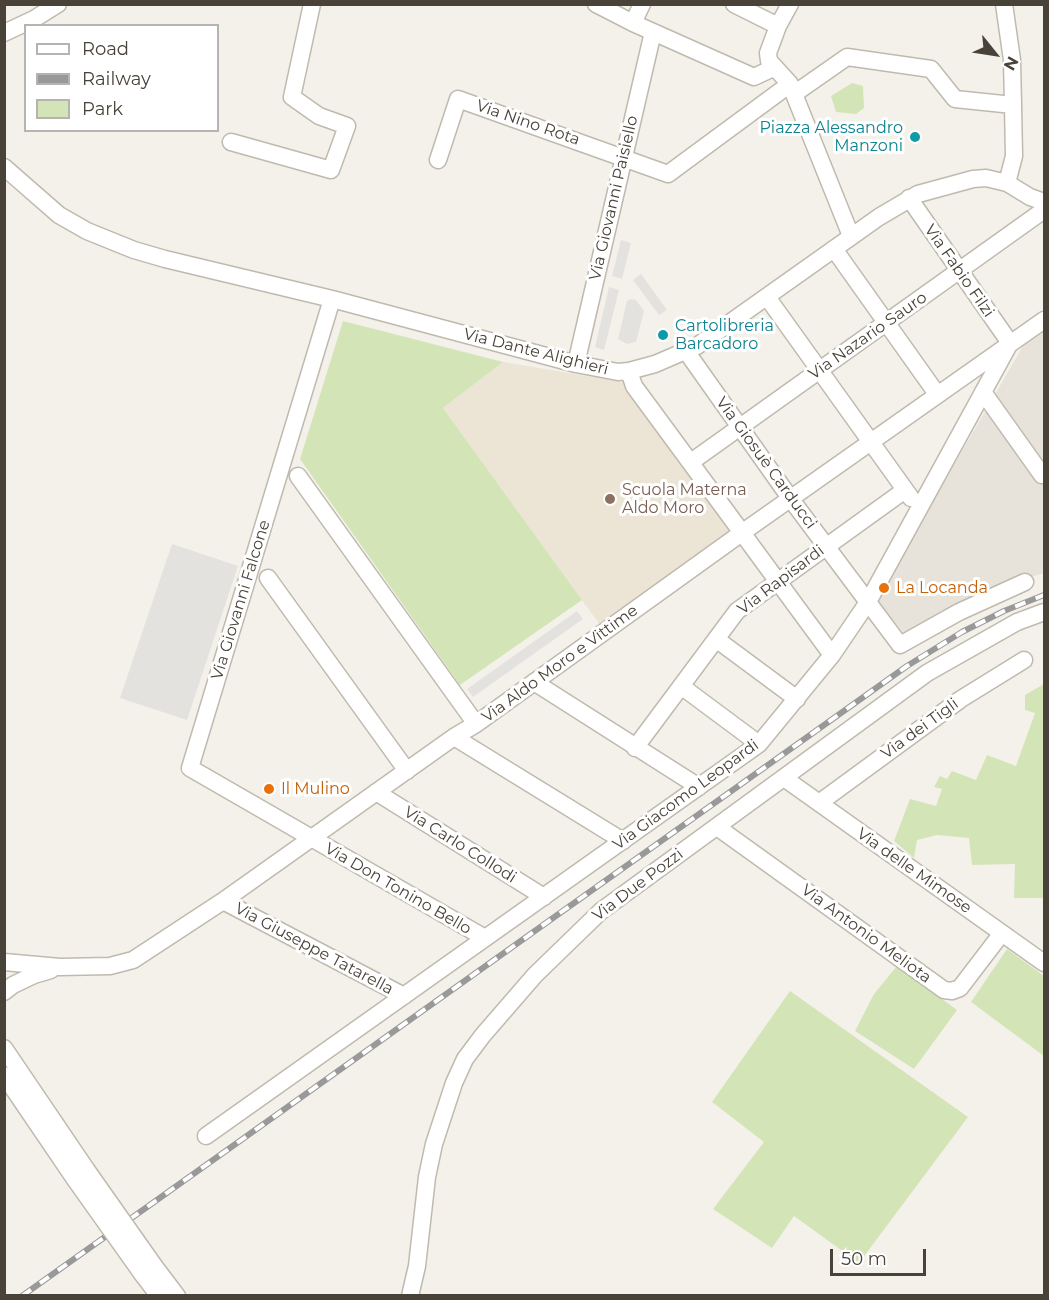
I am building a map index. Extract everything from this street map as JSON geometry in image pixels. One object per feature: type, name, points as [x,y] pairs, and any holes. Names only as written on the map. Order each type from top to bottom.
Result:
[{"type":"street","points":[[4,33],[34,19],[58,4]]},
{"type":"street","points":[[231,142],[331,170],[347,126],[319,116],[292,97],[312,4]]},
{"type":"street","points":[[596,4],[754,77],[773,68]]},
{"type":"street","points":[[633,23],[642,4]]},
{"type":"street","points":[[734,4],[778,26]]},
{"type":"street","points":[[790,4],[778,26],[768,53],[769,61],[792,89],[851,236]]},
{"type":"street","points":[[1004,4],[1012,60],[1014,156],[1007,183]]},
{"type":"street","name":"Via Giovanni Paisiello","points":[[576,364],[653,32]]},
{"type":"street","points":[[624,157],[668,174],[792,89],[847,57],[932,69],[955,99],[1013,105]]},
{"type":"street","name":"Via Nino Rota","points":[[438,160],[458,99],[624,157]]},
{"type":"street","name":"Via Dante Alighieri","points":[[4,167],[59,215],[108,240],[165,259],[332,299],[607,371],[629,371],[655,364],[711,337],[851,236],[909,198],[973,179],[986,178],[1007,183],[1030,197],[1044,202]]},
{"type":"street","name":"Via Fabio Filzi","points":[[909,198],[1010,343]]},
{"type":"street","name":"Via Nazario Sauro","points":[[691,462],[1044,210]]},
{"type":"street","points":[[834,249],[937,394]]},
{"type":"street","points":[[767,297],[919,509]]},
{"type":"street","name":"Via Giovanni Falcone","points":[[311,839],[190,768],[332,299]]},
{"type":"street","name":"Via Aldo Moro e Vittime","points":[[4,962],[60,967],[110,966],[133,960],[223,901],[454,737],[476,724],[790,498],[1044,320]]},
{"type":"street","name":"Via Giacomo Leopardi","points":[[206,1136],[759,744],[832,655],[868,602],[1010,343]]},
{"type":"street","name":"Via Giosuè Carducci","points":[[686,351],[790,498],[900,645],[959,612],[1025,582]]},
{"type":"street","points":[[629,371],[634,386],[832,655]]},
{"type":"street","points":[[983,392],[1042,475],[1044,474]]},
{"type":"street","points":[[298,476],[476,724]]},
{"type":"street","name":"Via Rapisardi","points":[[635,748],[737,611],[905,490]]},
{"type":"street","points":[[268,578],[407,771]]},
{"type":"street","name":"Via Due Pozzi","points":[[410,1296],[417,1266],[428,1177],[443,1113],[465,1059],[506,1007],[601,911],[937,667],[1017,622],[1044,612]]},
{"type":"street","points":[[716,639],[797,699]]},
{"type":"street","name":"Via dei Tigli","points":[[819,803],[961,699],[1024,660]]},
{"type":"street","points":[[534,681],[699,787]]},
{"type":"street","points":[[681,686],[759,744]]},
{"type":"street","points":[[454,737],[623,841]]},
{"type":"street","name":"Via delle Mimose","points":[[784,778],[1044,963]]},
{"type":"street","name":"Via Carlo Collodi","points":[[376,792],[544,897]]},
{"type":"street","name":"Via Antonio Meliota","points":[[717,827],[944,990],[952,991],[960,988],[1002,933]]},
{"type":"street","name":"Via Don Tonino Bello","points":[[311,839],[485,939]]},
{"type":"street","name":"Via Giuseppe Tatarella","points":[[223,901],[404,996]]},
{"type":"street","name":"Via Aldo Moro e Vittime","points":[[4,992],[34,975],[60,967]]},
{"type":"street","points":[[4,1048],[80,1173]]},
{"type":"street","points":[[4,1075],[80,1173],[149,1271],[177,1296]]},
{"type":"street","points":[[149,1271],[159,1296]]},
{"type":"shaded area","points":[[621,240],[631,243],[622,279],[612,276]]},
{"type":"shaded area","points":[[641,274],[667,310],[659,315],[633,280]]},
{"type":"shaded area","points":[[609,287],[619,290],[604,350],[595,347]]},
{"type":"shaded area","points":[[636,300],[644,311],[636,342],[627,344],[618,339],[627,301]]},
{"type":"shaded area","points":[[1044,330],[1044,573],[1016,582],[913,644],[876,599],[1026,341]]},
{"type":"shaded area","name":"Scuola Materna Aldo Moro","points":[[503,362],[623,382],[734,530],[600,625],[443,408]]},
{"type":"shaded area","points":[[172,544],[238,566],[187,720],[120,698]]},
{"type":"shaded area","points":[[577,611],[583,619],[473,697],[467,689]]},
{"type":"green space","points":[[852,83],[863,86],[864,108],[856,114],[836,112],[831,96]]},
{"type":"green space","points":[[343,321],[503,362],[443,408],[582,600],[460,685],[300,459]]},
{"type":"green space","points":[[1044,684],[1044,898],[1014,898],[1015,864],[972,865],[969,838],[937,835],[917,840],[914,858],[894,841],[910,799],[936,806],[942,789],[934,787],[940,776],[947,779],[952,771],[976,780],[987,755],[1016,766],[1035,713],[1025,710],[1025,695]]},
{"type":"green space","points":[[1007,949],[1044,976],[1044,1056],[971,1002]]},
{"type":"green space","points":[[897,966],[957,1010],[914,1069],[855,1031],[874,994]]},
{"type":"green space","points":[[790,991],[968,1117],[859,1263],[794,1216],[772,1248],[713,1209],[764,1142],[712,1102]]},
{"type":"railway","points":[[22,1296],[907,666],[962,632],[1004,611],[1044,595]]},
{"type":"place","name":"Piazza Alessandro Manzoni","points":[[915,137]]},
{"type":"place","name":"Cartolibreria Barcadoro","points":[[663,335]]},
{"type":"place","name":"Scuola Materna Aldo Moro","points":[[610,499]]},
{"type":"place","name":"La Locanda","points":[[884,588]]},
{"type":"place","name":"Il Mulino","points":[[269,789]]}]
